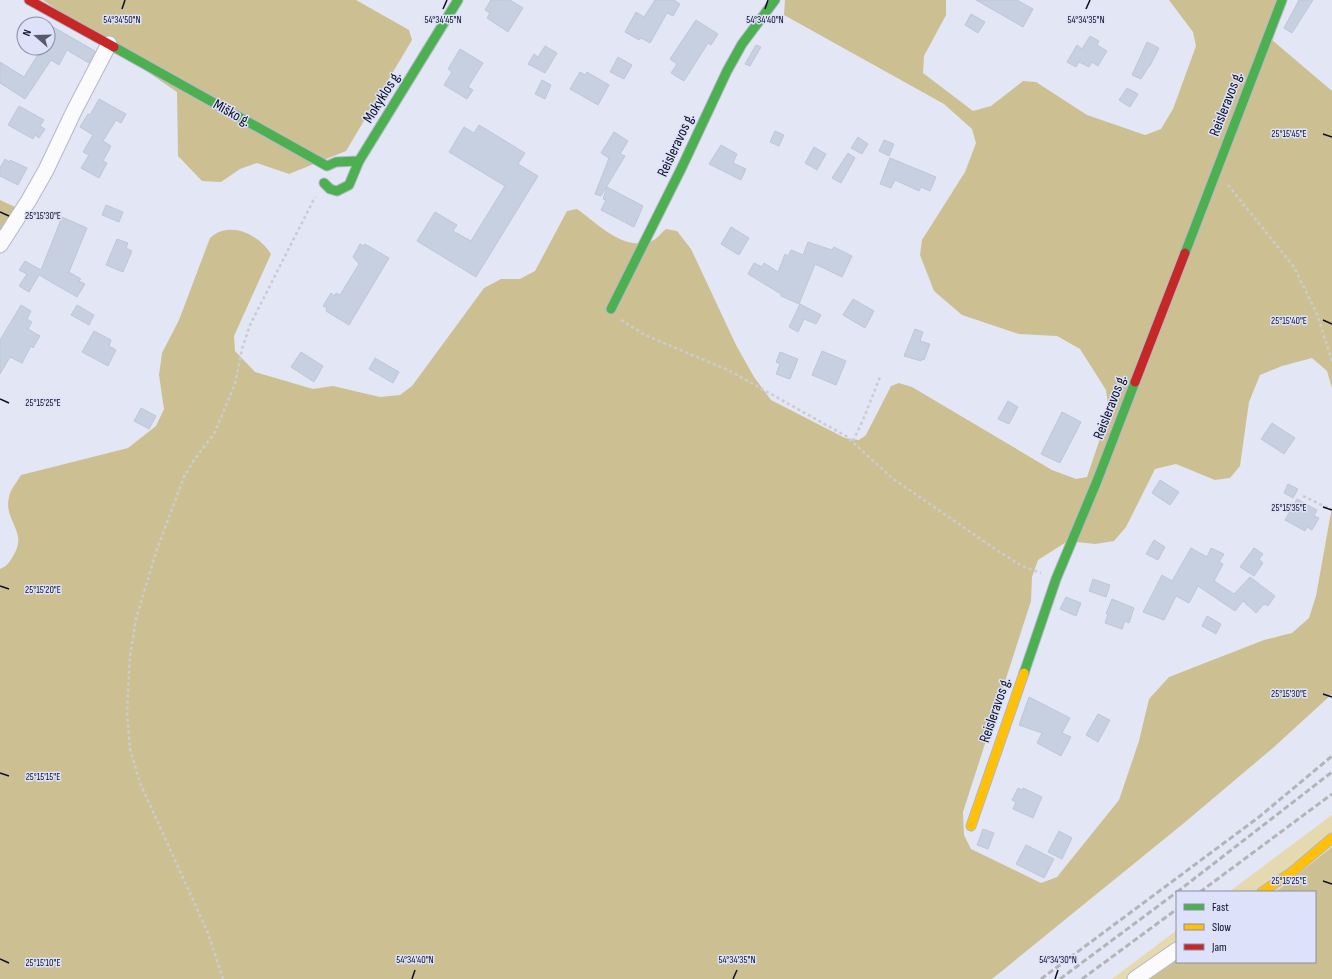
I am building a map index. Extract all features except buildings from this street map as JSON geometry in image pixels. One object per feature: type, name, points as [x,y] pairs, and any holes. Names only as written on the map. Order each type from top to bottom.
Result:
[{"type":"street","name":"Miško g.","points":[[29,0],[327,166]]},
{"type":"street","name":"Mokyklos g.","points":[[324,183],[330,189],[337,191],[349,185],[359,161],[458,0]]},
{"type":"street","name":"Reisleravos g.","points":[[611,309],[727,71],[742,44],[775,0]]},
{"type":"street","name":"Reisleravos g.","points":[[971,826],[1056,579],[1097,481],[1282,0]]},
{"type":"street","points":[[0,245],[46,170],[74,111],[109,44]]},
{"type":"street","points":[[324,183],[324,171],[327,166],[336,162],[359,161]]},
{"type":"street","points":[[1264,891],[1292,872],[1332,838]]},
{"type":"street","points":[[1136,979],[1176,951]]},
{"type":"path","points":[[1215,171],[1245,205],[1294,267],[1317,314],[1332,361]]},
{"type":"path","points":[[223,979],[208,933],[140,782],[130,749],[127,712],[130,656],[136,619],[156,552],[184,477],[194,460],[214,434],[235,384],[242,349],[250,325],[310,204],[324,183]]},
{"type":"path","points":[[611,309],[625,324],[639,332],[728,370],[853,441],[892,478],[998,551],[1022,566],[1056,579]]},
{"type":"path","points":[[853,441],[880,377]]},
{"type":"path","points":[[1303,496],[1332,510]]},
{"type":"shaded area","points":[[43,0],[356,0],[409,30],[412,40],[346,151],[289,174],[257,163],[240,169],[221,182],[202,181],[178,156],[177,92]]},
{"type":"shaded area","points":[[785,0],[946,0],[946,15],[924,56],[923,73],[973,111],[991,106],[1023,81],[1036,82],[1087,115],[1145,135],[1161,129],[1173,109],[1196,46],[1193,32],[1169,0],[1277,0],[1265,34],[1332,91],[1332,388],[1327,371],[1312,358],[1282,366],[1260,375],[1249,402],[1240,466],[1230,478],[1215,480],[1176,464],[1155,469],[1126,527],[1114,541],[1095,544],[1068,541],[1038,560],[1032,577],[1031,601],[963,812],[964,835],[971,849],[1041,883],[1057,877],[1119,800],[1139,741],[1149,699],[1169,677],[1264,640],[1292,633],[1309,618],[1316,596],[1332,507],[1332,694],[1274,747],[1184,823],[992,979],[0,979],[0,569],[10,561],[17,548],[18,540],[17,533],[9,513],[8,505],[10,494],[21,475],[128,448],[156,426],[164,409],[159,375],[162,353],[179,320],[210,238],[218,233],[226,230],[234,230],[251,235],[266,247],[271,254],[234,336],[235,351],[255,372],[313,389],[333,386],[380,397],[400,395],[412,386],[484,288],[501,279],[520,279],[535,271],[567,211],[577,209],[612,235],[631,243],[652,241],[666,229],[677,231],[691,249],[736,345],[754,377],[771,400],[845,438],[859,440],[866,435],[891,386],[899,383],[912,387],[1052,470],[1076,479],[1087,477],[1109,412],[1106,390],[1080,349],[1057,336],[1019,334],[962,315],[934,291],[920,255],[922,240],[965,172],[976,143],[972,129],[944,104],[784,15]]},
{"type":"shaded area","points":[[0,200],[15,207],[0,231]]},
{"type":"shaded area","points":[[1332,815],[1332,847],[1277,891],[1230,891]]},
{"type":"shaded area","points":[[1332,847],[1332,979],[1150,979],[1176,961],[1176,963],[1316,963],[1316,891],[1277,891]]},
{"type":"shaded area","points":[[1176,931],[1176,961],[1150,979],[1112,979]]},
{"type":"railway","points":[[1041,979],[1259,817],[1332,756]]},
{"type":"railway","points":[[1178,891],[1332,772]]},
{"type":"railway","points":[[1201,891],[1332,794]]},
{"type":"railway","points":[[1060,979],[1176,893]]},
{"type":"railway","points":[[1082,979],[1176,910]]},
{"type":"traffic: fast","points":[[324,183],[330,189],[337,191],[349,185],[359,161],[458,0]]},
{"type":"traffic: fast","points":[[611,309],[681,169],[727,71],[742,44],[775,0]]},
{"type":"traffic: fast","points":[[1185,253],[1282,0]]},
{"type":"traffic: fast","points":[[114,47],[327,166],[336,162],[359,161]]},
{"type":"traffic: fast","points":[[1024,673],[1056,579],[1097,481],[1135,382]]},
{"type":"traffic: slow","points":[[971,826],[1024,673]]},
{"type":"traffic: slow","points":[[1264,891],[1292,872],[1332,838]]},
{"type":"traffic: jam","points":[[29,0],[114,47]]},
{"type":"traffic: jam","points":[[1135,382],[1185,253]]}]
